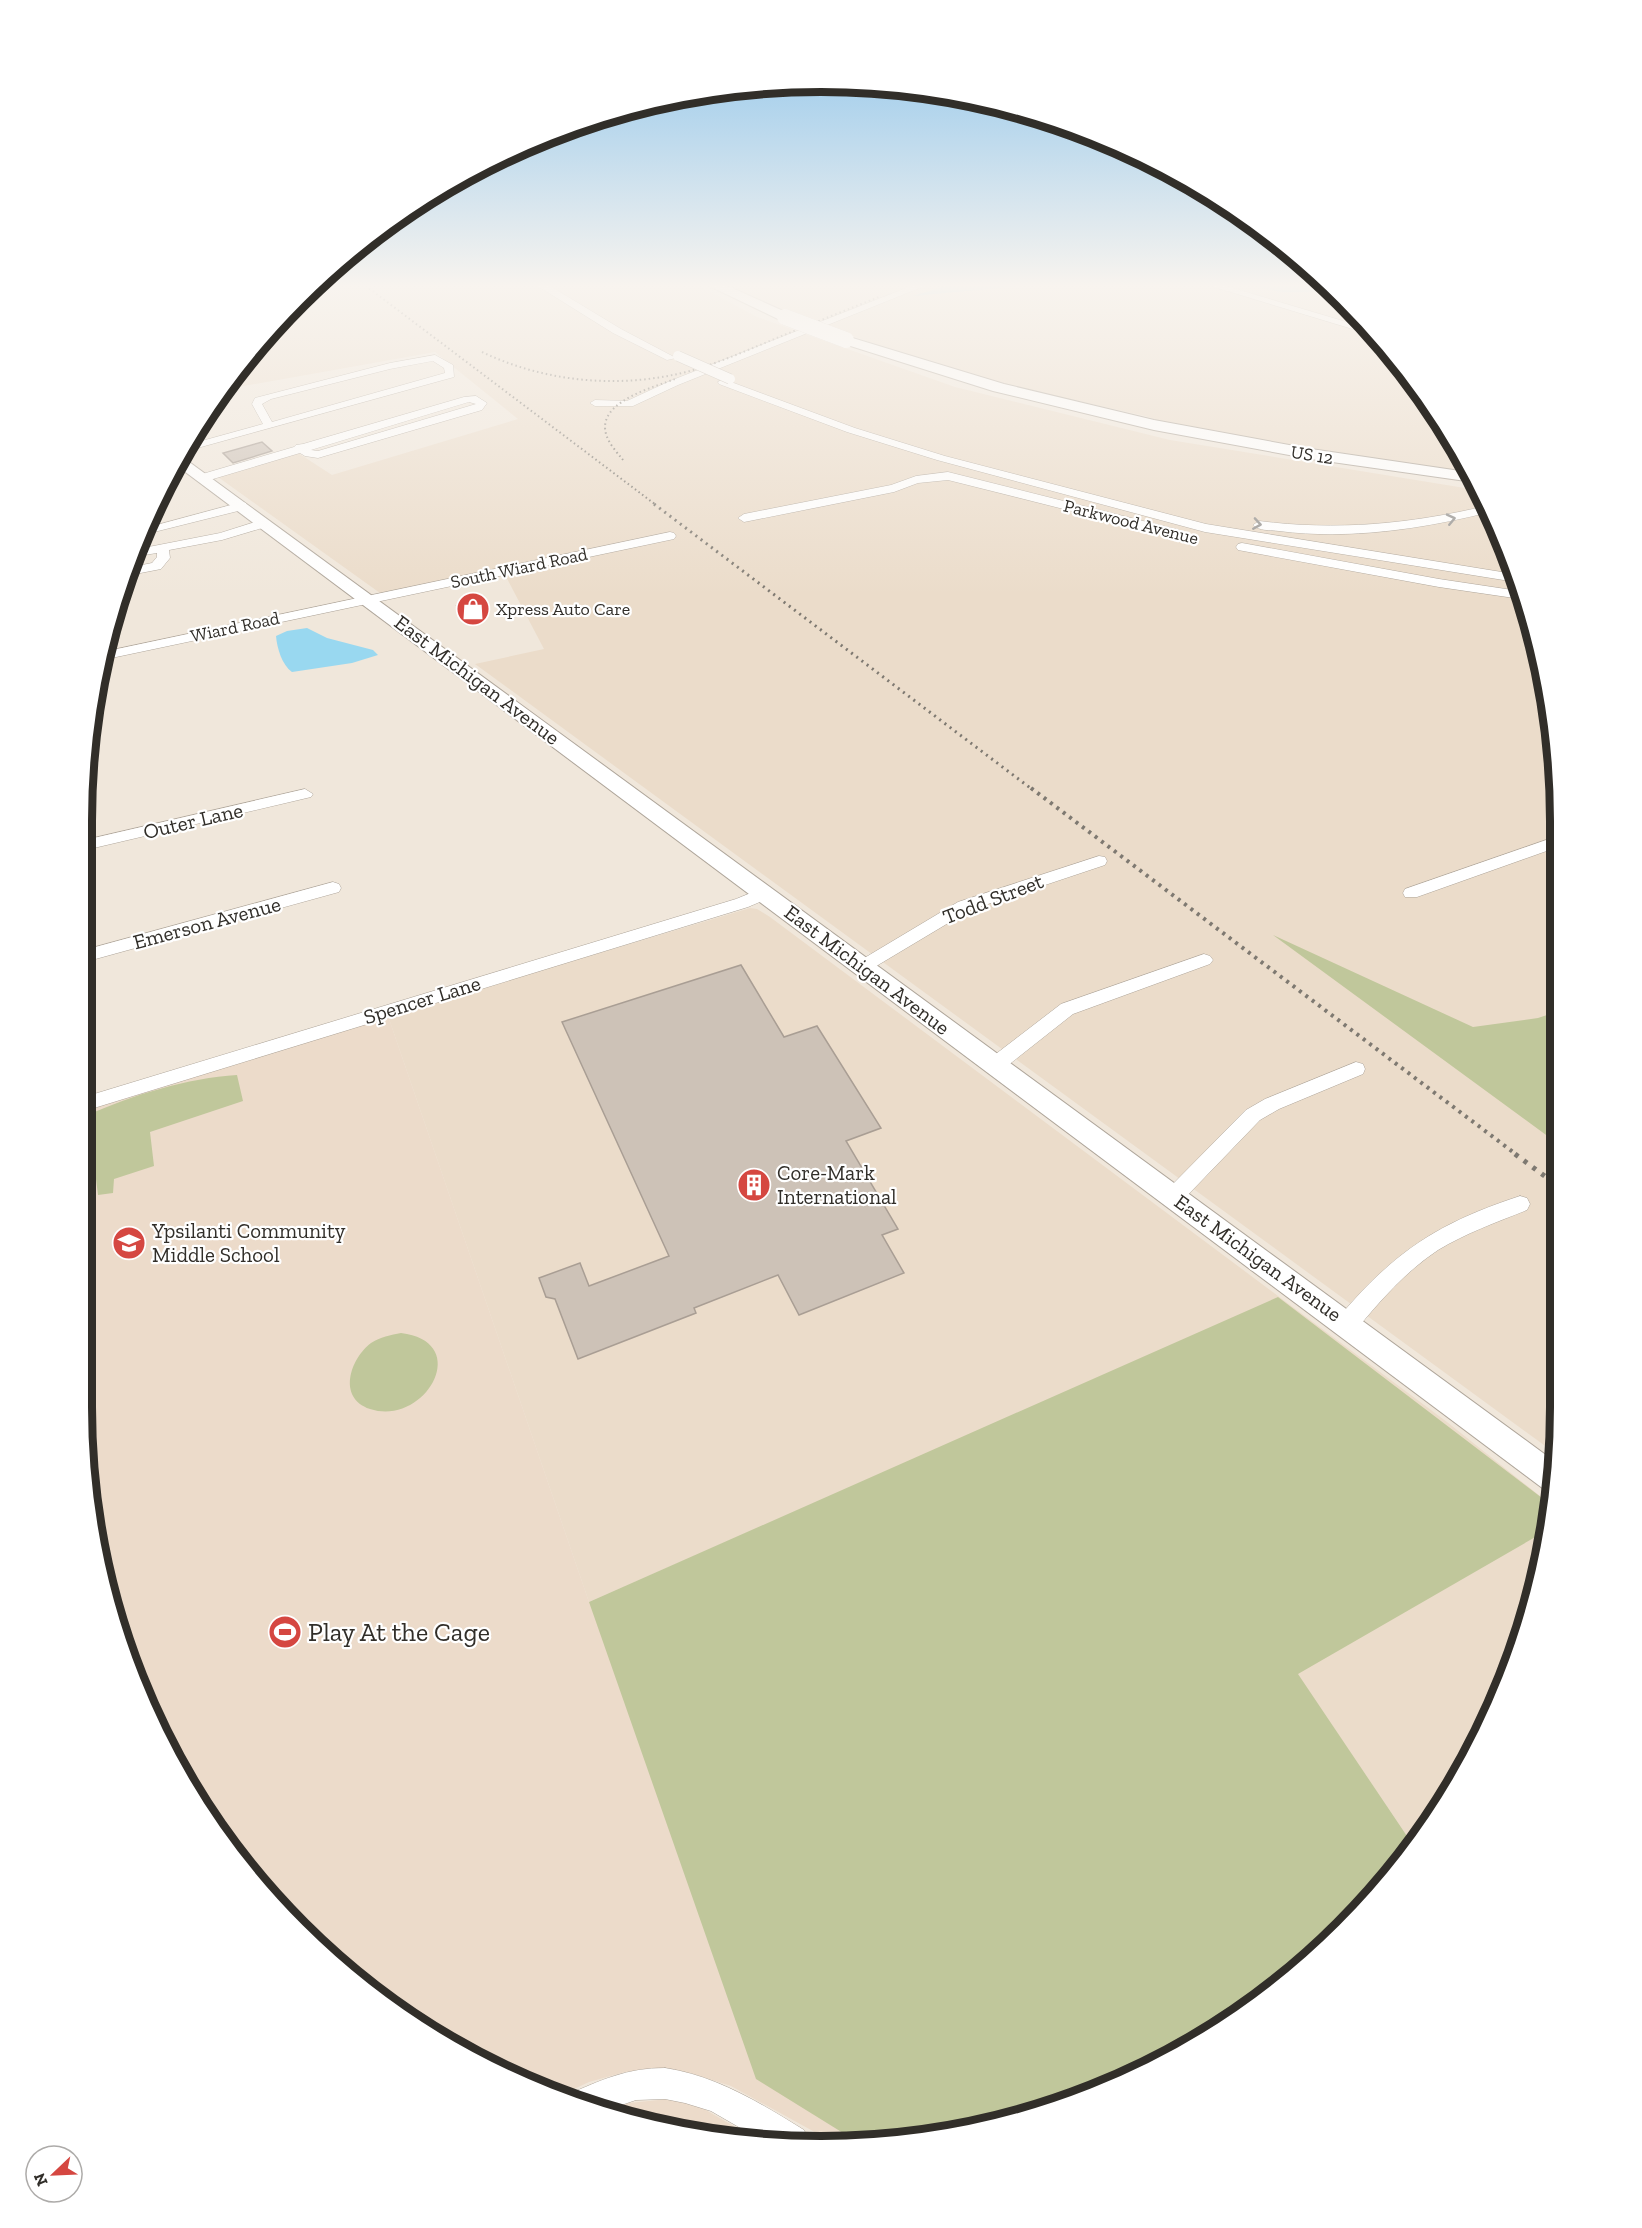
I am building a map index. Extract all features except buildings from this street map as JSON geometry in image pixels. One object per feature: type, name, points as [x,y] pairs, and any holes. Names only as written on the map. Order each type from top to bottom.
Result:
[{"type":"highway","name":"US 12","points":[[1001,387],[1135,421],[1279,450],[1464,477]]},
{"type":"main road","name":"East Michigan Avenue","points":[[185,464],[1547,1473]]},
{"type":"street","points":[[269,426],[257,404],[259,400],[307,387]]},
{"type":"street","points":[[195,447],[411,387]]},
{"type":"street","points":[[595,403],[629,404],[665,387]]},
{"type":"street","points":[[744,387],[840,426],[940,458],[1205,528],[1508,577]]},
{"type":"street","points":[[746,387],[849,425],[982,466],[1055,486],[1173,513],[1271,526],[1364,529],[1407,526],[1481,511]]},
{"type":"street","points":[[203,478],[300,447],[468,399],[476,399],[482,404],[478,408],[318,455],[309,454],[300,447]]},
{"type":"street","name":"Parkwood Avenue","points":[[744,518],[894,488],[916,480],[948,476],[1142,526],[1233,546],[1438,583],[1514,594]]},
{"type":"street","points":[[153,530],[242,506]]},
{"type":"street","points":[[143,553],[266,524]]},
{"type":"street","points":[[136,570],[156,566],[164,558],[168,547],[166,526]]},
{"type":"street","name":"South Wiard Road","points":[[368,598],[670,536]]},
{"type":"street","name":"Wiard Road","points":[[111,654],[368,598]]},
{"type":"street","name":"Outer Lane","points":[[92,843],[305,794]]},
{"type":"street","points":[[1411,893],[1550,844]]},
{"type":"street","name":"Todd Street","points":[[862,967],[964,906],[1099,861]]},
{"type":"street","name":"Emerson Avenue","points":[[92,954],[333,888]]},
{"type":"street","name":"Spencer Lane","points":[[92,1102],[742,903],[763,894]]},
{"type":"street","points":[[994,1065],[1067,1009],[1204,960]]},
{"type":"street","points":[[1173,1197],[1253,1115],[1272,1104],[1356,1068]]},
{"type":"street","points":[[1347,1324],[1372,1293],[1409,1261],[1446,1236],[1520,1204]]},
{"type":"street","points":[[593,2100],[643,2084],[684,2085],[720,2097],[783,2135]]},
{"type":"shaded area","points":[[478,387],[955,387],[1170,440],[1470,489],[1495,542],[1526,632],[1544,726],[1549,773],[1549,1449],[475,664],[544,649],[502,569],[380,593],[218,477],[298,453],[332,475],[518,419]]},
{"type":"shaded area","points":[[1014,387],[1407,387],[1428,416],[1461,471],[1309,451],[1197,432],[1145,416]]},
{"type":"shaded area","points":[[750,908],[757,909],[1447,1422],[1544,1499],[1526,1596],[1495,1686],[1453,1772],[1409,1839],[1098,1379],[589,1602],[388,1016]]},
{"type":"shaded area","points":[[388,1016],[589,1602],[1098,1379],[1409,1839],[1337,1923],[1265,1986],[1226,2014],[1186,2039],[1100,2081],[1010,2112],[963,2122],[869,2135],[822,2136],[731,2086],[693,2074],[655,2069],[625,2072],[589,2082],[569,2091],[498,2061],[456,2039],[377,1986],[305,1923],[273,1888],[242,1851],[189,1772],[147,1686],[116,1596],[98,1502],[93,1455],[92,1109]]},
{"type":"shaded area","points":[[668,2099],[699,2106],[743,2132],[679,2122],[617,2107],[629,2103]]},
{"type":"green space","points":[[1273,935],[1473,1027],[1538,1018],[1550,1014],[1550,1138]]},
{"type":"green space","points":[[237,1075],[243,1101],[150,1132],[154,1166],[114,1179],[113,1193],[98,1195],[92,1147],[92,1113],[161,1089]]},
{"type":"green space","points":[[1278,1297],[1544,1500],[1538,1535],[1298,1674],[1409,1839],[1337,1923],[1265,1986],[1226,2014],[1144,2061],[1100,2081],[1010,2112],[916,2130],[847,2135],[756,2079],[589,1602]]},
{"type":"green space","points":[[401,1333],[423,1340],[435,1351],[438,1366],[433,1381],[423,1395],[408,1406],[390,1411],[370,1409],[360,1404],[353,1396],[350,1378],[353,1368],[357,1359],[371,1343]]},
{"type":"green space","points":[[99,1505],[100,1505],[105,1540]]},
{"type":"water","points":[[307,628],[327,638],[373,650],[378,655],[352,663],[292,672],[285,665],[281,656],[276,636],[287,631]]},
{"type":"railway","points":[[500,387],[656,505]]},
{"type":"railway","points":[[623,460],[607,436],[605,427],[607,418],[622,402],[654,387]]},
{"type":"railway","points":[[654,504],[1033,790]]},
{"type":"railway","points":[[1031,788],[1517,1155]]},
{"type":"railway","points":[[1515,1154],[1550,1180]]},
{"type":"place","name":"Xpress Auto Care","points":[[473,609]]},
{"type":"place","name":"Core-Mark International","points":[[754,1185]]},
{"type":"place","name":"Ypsilanti Community Middle School","points":[[129,1243]]},
{"type":"place","name":"Play At the Cage","points":[[285,1632]]}]
